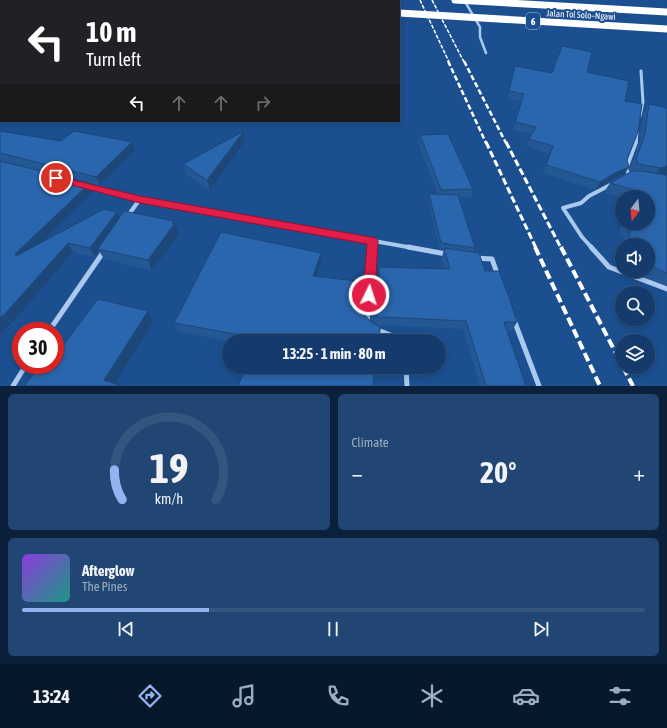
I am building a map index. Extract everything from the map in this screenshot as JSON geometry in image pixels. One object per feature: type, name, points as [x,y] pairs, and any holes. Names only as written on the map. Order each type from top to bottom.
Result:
[{"type":"highway","name":"Jalan Tol Solo–Ngawi","points":[[455,0],[667,12]]},
{"type":"highway","name":"Jalan Tol Solo–Ngawi","points":[[400,13],[667,29]]},
{"type":"street","points":[[464,0],[480,27],[480,37],[486,53]]},
{"type":"street","points":[[630,177],[626,169],[636,144],[643,102],[640,71]]},
{"type":"street","points":[[624,179],[630,177],[635,178]]},
{"type":"street","points":[[618,181],[606,186],[581,203],[563,208],[582,237],[609,267],[667,289]]},
{"type":"street","points":[[81,185],[140,199],[453,255]]},
{"type":"street","points":[[122,224],[140,199]]},
{"type":"street","points":[[373,241],[367,322],[373,329],[387,334]]},
{"type":"street","points":[[55,322],[109,243]]},
{"type":"street","points":[[472,257],[492,258],[500,281]]},
{"type":"street","points":[[511,311],[539,386]]},
{"type":"street","points":[[12,386],[20,374]]},
{"type":"street","points":[[406,374],[407,386]]},
{"type":"building","points":[[562,46],[592,52],[587,72],[629,81],[625,101],[642,104],[638,132],[627,160],[629,167],[600,182],[546,165],[553,146],[529,139],[536,127],[515,122],[524,94],[509,91],[515,66],[552,73]]},
{"type":"building","points":[[649,104],[667,108],[667,166],[660,168],[638,164],[636,159],[645,134]]},
{"type":"building","points":[[0,131],[61,141],[74,131],[132,142],[96,177],[0,153]]},
{"type":"building","points":[[244,131],[207,180],[183,164]]},
{"type":"building","points":[[448,134],[473,189],[441,190],[420,135]]},
{"type":"building","points":[[0,161],[90,183],[15,254],[16,256],[104,209],[117,212],[90,248],[68,243],[0,318]]},
{"type":"building","points":[[632,171],[667,175],[667,273],[655,268],[655,238],[629,238],[630,230],[655,230],[655,190],[634,190],[610,183]]},
{"type":"building","points":[[429,194],[458,195],[475,248],[441,243]]},
{"type":"building","points":[[124,211],[174,221],[172,223],[175,223],[148,260],[98,249]]},
{"type":"building","points":[[221,232],[321,253],[313,276],[366,282],[364,314],[371,322],[380,327],[380,334],[235,334],[174,323]]},
{"type":"building","points":[[444,248],[479,253],[485,271],[499,271],[517,322],[504,322],[526,386],[486,386],[466,321],[382,317],[381,319],[372,312],[374,283],[379,284],[379,267],[450,269]]},
{"type":"building","points":[[98,299],[148,311],[104,380],[122,386],[24,386],[34,374],[64,374],[64,344]]},
{"type":"building","points":[[243,374],[374,374],[373,386],[238,386]]},
{"type":"railway","points":[[420,0],[449,62]]},
{"type":"railway","points":[[432,0],[464,62]]},
{"type":"railway","points":[[448,61],[486,143]]},
{"type":"railway","points":[[464,61],[506,143]]},
{"type":"railway","points":[[486,142],[536,248]]},
{"type":"railway","points":[[506,142],[561,248]]},
{"type":"railway","points":[[535,247],[600,386]]},
{"type":"railway","points":[[561,247],[615,351]]},
{"type":"railway","points":[[627,374],[633,386]]},
{"type":"route","points":[[56,178],[140,199],[373,241],[369,295]]}]
